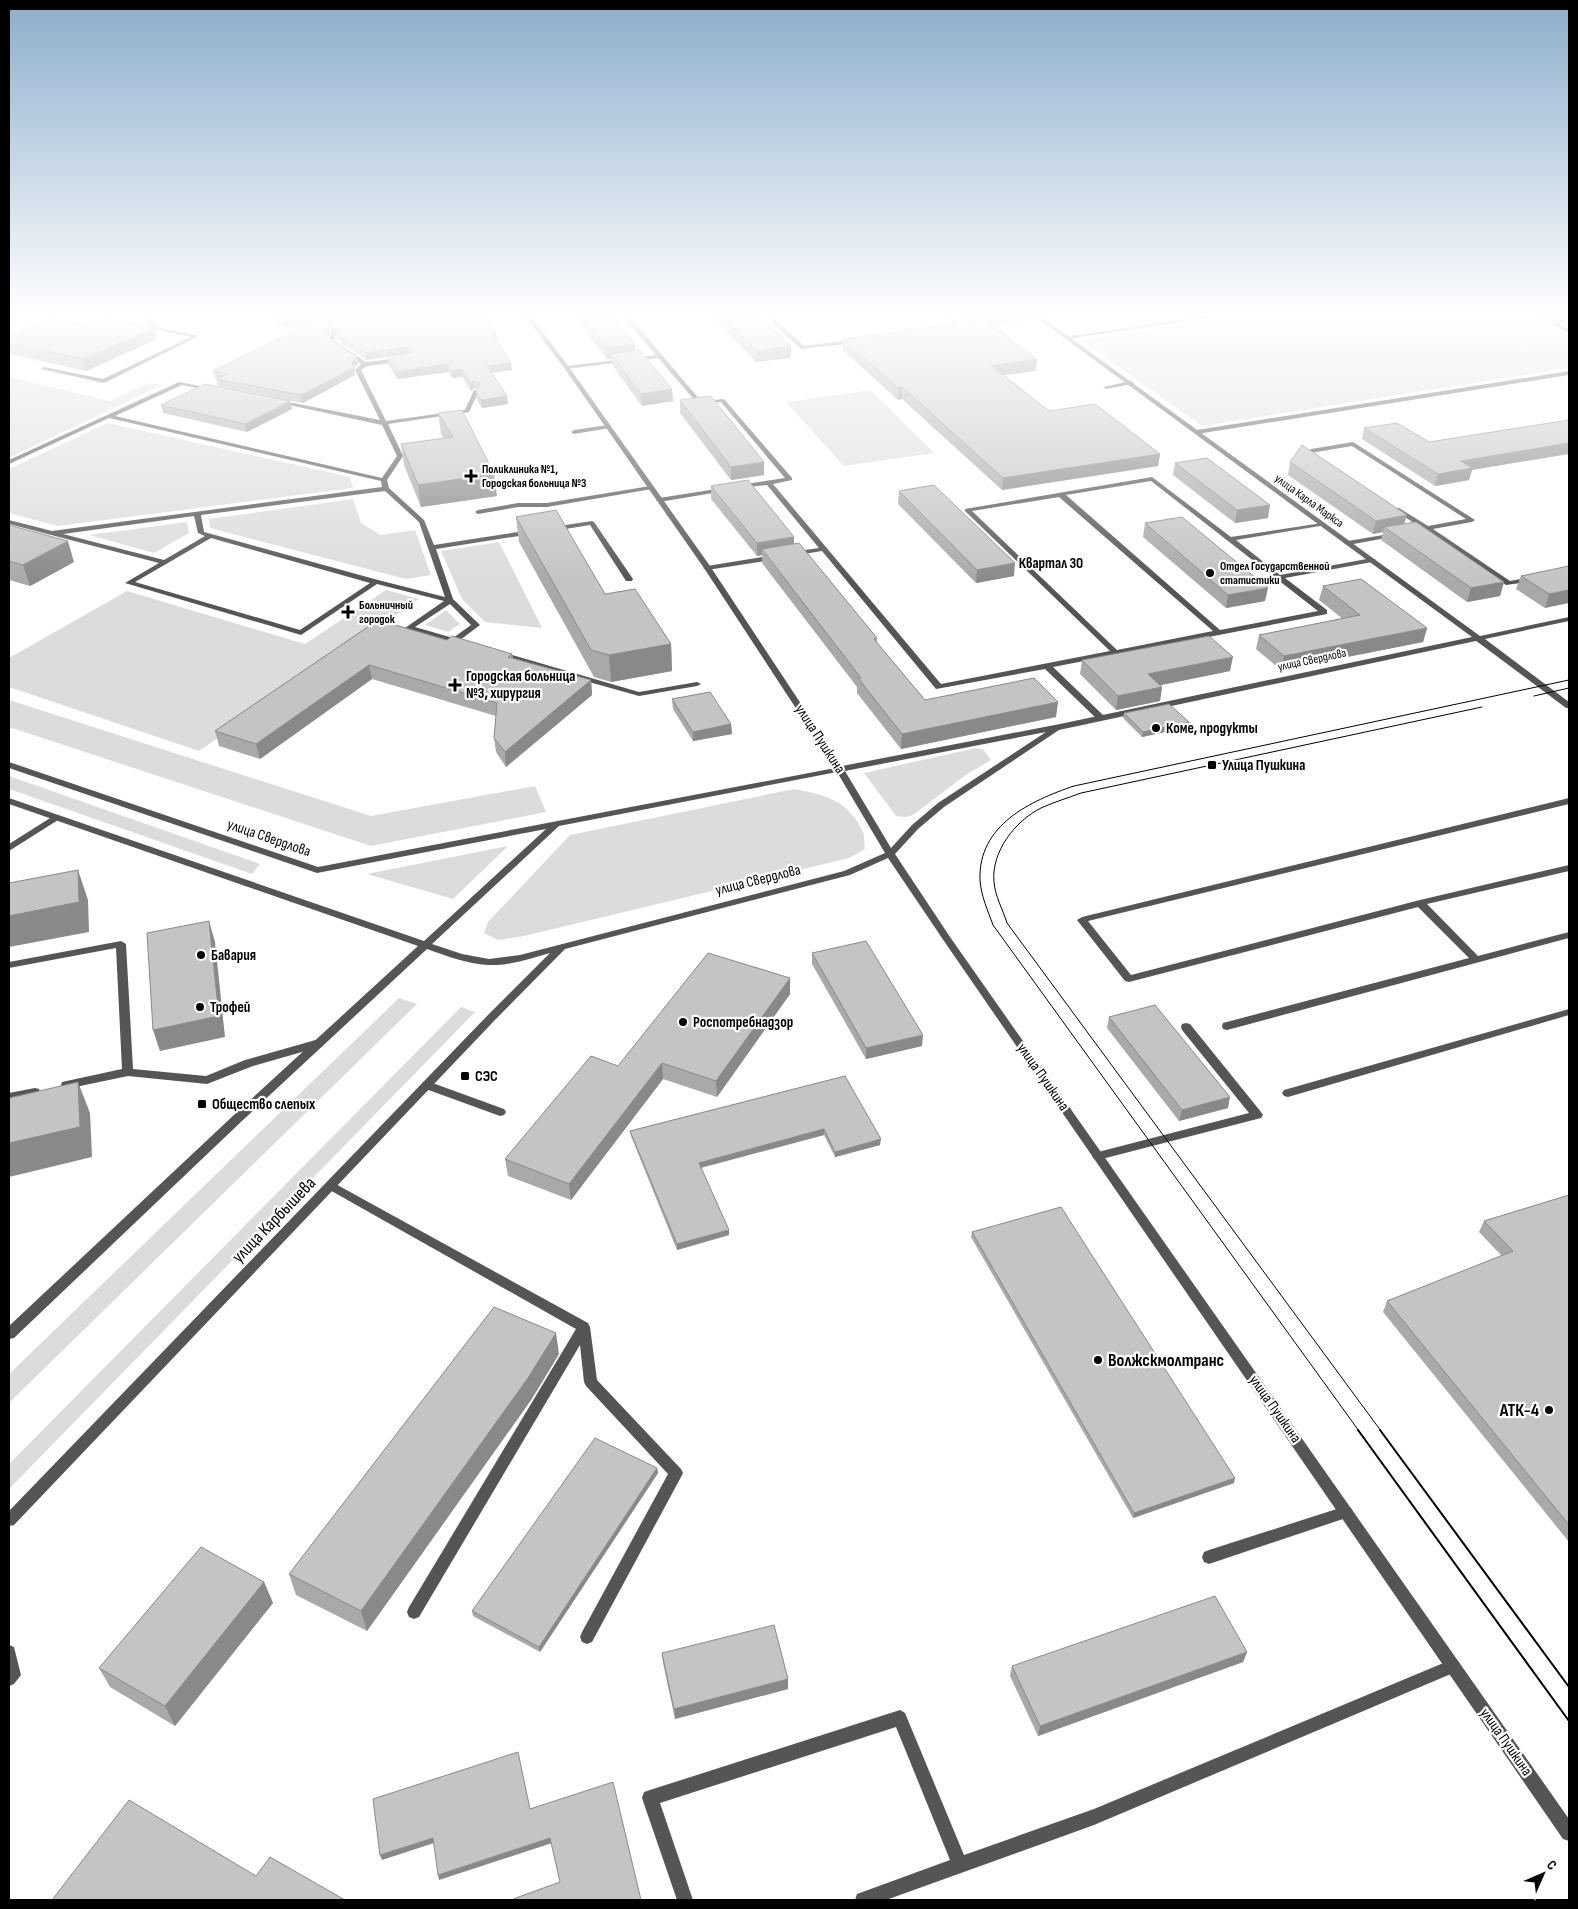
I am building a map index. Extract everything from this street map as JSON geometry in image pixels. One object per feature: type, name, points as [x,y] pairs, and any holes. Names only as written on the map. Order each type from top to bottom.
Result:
[{"type":"street","points":[[9,462],[134,404]]},
{"type":"street","points":[[289,404],[383,422],[467,411],[470,404]]},
{"type":"street","points":[[374,404],[400,456],[384,480],[386,489],[422,521],[450,600],[476,625],[454,641]]},
{"type":"street","name":"улица Пушкина","points":[[592,404],[706,568],[840,768],[890,854],[1569,1832]]},
{"type":"street","points":[[659,500],[790,479],[726,404]]},
{"type":"street","name":"улица Карла Маркса","points":[[1159,404],[1569,706]]},
{"type":"street","points":[[1197,432],[1376,404]]},
{"type":"street","points":[[108,416],[384,480]]},
{"type":"street","points":[[574,432],[608,427]]},
{"type":"street","points":[[1319,457],[1311,451],[1353,444],[1472,520],[1417,530]]},
{"type":"street","points":[[769,483],[939,687],[1324,612],[1152,479],[967,510],[1115,652]]},
{"type":"street","points":[[478,512],[518,505],[547,505],[650,488]]},
{"type":"street","points":[[53,533],[386,489]]},
{"type":"street","points":[[1060,494],[1218,632]]},
{"type":"street","points":[[1393,507],[1509,584],[1543,577]]},
{"type":"street","points":[[197,513],[201,533],[376,582],[450,600]]},
{"type":"street","points":[[9,522],[164,562]]},
{"type":"street","points":[[544,530],[592,523],[629,579]]},
{"type":"street","points":[[1230,539],[1320,524]]},
{"type":"street","points":[[431,548],[535,532]]},
{"type":"street","points":[[1348,543],[1407,532]]},
{"type":"street","points":[[210,536],[129,583],[301,633],[376,582]]},
{"type":"street","points":[[706,568],[824,549]]},
{"type":"street","points":[[1279,577],[1372,560]]},
{"type":"street","points":[[450,600],[409,628],[463,644]]},
{"type":"street","name":"улица Свердлова","points":[[9,765],[317,870],[1060,727],[1569,619]]},
{"type":"street","points":[[491,651],[639,694],[697,684]]},
{"type":"street","points":[[1047,666],[1101,718]]},
{"type":"street","name":"улица Свердлова","points":[[9,801],[460,957],[489,962],[520,958],[564,945],[847,873],[890,854],[915,827],[941,805],[1060,727]]},
{"type":"street","points":[[1569,802],[1082,920],[1129,979],[1420,903],[1569,868]]},
{"type":"street","points":[[9,848],[55,818]]},
{"type":"street","points":[[9,1334],[556,824]]},
{"type":"street","points":[[1420,903],[1476,960]]},
{"type":"street","points":[[1227,1026],[1569,935]]},
{"type":"street","points":[[9,965],[121,944],[128,1072]]},
{"type":"street","name":"улица Карбышева","points":[[9,1520],[564,945]]},
{"type":"street","points":[[1288,1093],[1569,1012]]},
{"type":"street","points":[[1098,1156],[1257,1114],[1186,1027]]},
{"type":"street","points":[[9,1098],[128,1072],[207,1080],[249,1063],[319,1043]]},
{"type":"street","points":[[427,1085],[500,1112]]},
{"type":"street","points":[[332,1186],[584,1327]]},
{"type":"street","points":[[414,1612],[584,1327]]},
{"type":"street","points":[[584,1327],[591,1382],[676,1473],[587,1637]]},
{"type":"street","points":[[1209,1557],[1346,1512]]},
{"type":"street","points":[[9,1652],[13,1675],[9,1680]]},
{"type":"street","points":[[863,1900],[1094,1816],[1453,1666]]},
{"type":"street","points":[[685,1900],[650,1798],[900,1718],[960,1865]]},
{"type":"shaded area","points":[[9,404],[122,404],[9,458]]},
{"type":"shaded area","points":[[788,404],[885,404],[934,453],[844,466]]},
{"type":"shaded area","points":[[1171,404],[1341,404],[1202,426]]},
{"type":"shaded area","points":[[108,423],[350,477],[353,488],[58,526],[9,513],[9,469]]},
{"type":"shaded area","points":[[353,499],[361,523],[381,535],[415,530],[431,575],[406,579],[210,528],[209,519]]},
{"type":"shaded area","points":[[187,522],[189,533],[154,553],[89,535]]},
{"type":"shaded area","points":[[499,542],[542,628],[485,622],[462,599],[441,551]]},
{"type":"shaded area","points":[[386,590],[419,599],[199,751],[9,687],[9,658],[127,591],[305,644]]},
{"type":"shaded area","points":[[446,610],[460,624],[448,632],[425,625]]},
{"type":"shaded area","points":[[9,700],[371,816],[535,786],[546,812],[371,846],[9,727]]},
{"type":"shaded area","points":[[976,748],[983,749],[991,760],[967,774],[913,815],[906,817],[896,816],[864,773]]},
{"type":"shaded area","points":[[9,776],[260,864],[252,874],[9,789]]},
{"type":"shaded area","points":[[794,789],[825,796],[842,805],[850,812],[862,830],[865,849],[849,858],[524,936],[498,940],[484,933],[488,922],[570,835]]},
{"type":"shaded area","points":[[508,846],[453,899],[367,874]]},
{"type":"shaded area","points":[[399,998],[417,1004],[9,1403],[9,1374]]},
{"type":"shaded area","points":[[461,1007],[475,1012],[9,1489],[9,1464]]},
{"type":"building","points":[[163,404],[284,404],[245,424],[161,405]]},
{"type":"building","points":[[683,404],[717,404],[764,462],[731,467]]},
{"type":"building","points":[[921,404],[1040,404],[1049,411],[1095,404],[1160,454],[1003,478]]},
{"type":"building","points":[[462,410],[494,474],[418,485],[401,444],[453,437],[438,413]]},
{"type":"building","points":[[1569,420],[1569,443],[1461,461],[1472,468],[1438,474],[1364,428],[1397,423],[1429,442]]},
{"type":"building","points":[[1302,445],[1407,515],[1376,521],[1290,462]]},
{"type":"building","points":[[1207,458],[1270,505],[1237,510],[1175,463]]},
{"type":"building","points":[[748,480],[794,537],[757,543],[711,486]]},
{"type":"building","points":[[934,485],[1015,563],[977,570],[899,491]]},
{"type":"building","points":[[556,510],[605,594],[635,589],[671,644],[609,655],[591,650],[516,517]]},
{"type":"building","points":[[1182,517],[1268,588],[1228,595],[1145,523]]},
{"type":"building","points":[[1416,522],[1504,582],[1471,588],[1384,527]]},
{"type":"building","points":[[9,525],[68,541],[23,565],[9,561]]},
{"type":"building","points":[[799,543],[877,638],[874,639],[925,700],[1034,678],[1058,702],[902,734],[762,549]]},
{"type":"building","points":[[1569,566],[1569,590],[1549,594],[1521,576]]},
{"type":"building","points":[[1361,579],[1427,628],[1284,656],[1259,635],[1360,615],[1323,586]]},
{"type":"building","points":[[378,620],[447,640],[452,636],[512,654],[508,657],[591,680],[505,752],[494,738],[497,703],[369,665],[256,744],[215,731]]},
{"type":"building","points":[[1209,636],[1233,657],[1148,674],[1162,687],[1118,696],[1082,660]]},
{"type":"building","points":[[710,692],[731,724],[693,732],[672,699]]},
{"type":"building","points":[[1169,704],[1189,722],[1143,732],[1124,713]]},
{"type":"building","points":[[78,870],[79,902],[9,916],[9,883]]},
{"type":"building","points":[[209,921],[219,1016],[153,1030],[147,933]]},
{"type":"building","points":[[866,941],[923,1035],[866,1048],[812,953]]},
{"type":"building","points":[[708,953],[790,978],[716,1081],[662,1063],[569,1184],[505,1159],[591,1056],[618,1066]]},
{"type":"building","points":[[1155,1005],[1230,1097],[1182,1110],[1109,1017]]},
{"type":"building","points":[[845,1076],[881,1139],[835,1152],[824,1129],[699,1163],[729,1230],[677,1244],[630,1131]]},
{"type":"building","points":[[78,1082],[80,1127],[9,1143],[9,1098]]},
{"type":"building","points":[[1569,1195],[1569,1525],[1387,1301],[1513,1251],[1484,1221]]},
{"type":"building","name":"Волжскмолтранс","points":[[1061,1207],[1235,1478],[1134,1513],[972,1232]]},
{"type":"building","points":[[494,1307],[556,1333],[528,1378],[361,1611],[289,1574]]},
{"type":"building","points":[[595,1438],[657,1468],[539,1647],[472,1611]]},
{"type":"building","points":[[201,1547],[264,1582],[165,1706],[99,1668]]},
{"type":"building","points":[[1215,1596],[1247,1652],[1040,1726],[1012,1666]]},
{"type":"building","points":[[774,1625],[788,1679],[674,1709],[662,1653]]},
{"type":"building","points":[[518,1752],[530,1809],[613,1782],[641,1900],[513,1900],[560,1882],[550,1838],[438,1875],[433,1838],[380,1855],[373,1799]]},
{"type":"building","points":[[129,1800],[256,1876],[270,1857],[345,1900],[52,1900]]},
{"type":"tram line","points":[[1359,1431],[993,925],[981,886],[982,861],[988,844],[997,830],[1010,818],[1040,799],[1074,786],[1569,680]]},
{"type":"tram line","points":[[1534,696],[1569,688]]},
{"type":"tram line","points":[[1381,1431],[1007,923],[996,892],[994,871],[1001,849],[1014,829],[1022,821],[1041,808],[1081,793],[1482,707]]},
{"type":"tram line","points":[[1358,1430],[1569,1721]]},
{"type":"tram line","points":[[1380,1430],[1569,1687]]},
{"type":"place","name":"Поликлиника №1, Городская больница №3","points":[[471,476]]},
{"type":"place","name":"Отдел Государственной статистики","points":[[1210,573]]},
{"type":"place","name":"Больничный городок","points":[[348,612]]},
{"type":"place","name":"Городская больница №3, хирургия","points":[[455,685]]},
{"type":"place","name":"Коме, продукты","points":[[1156,728]]},
{"type":"place","name":"Улица Пушкина","points":[[1212,765]]},
{"type":"place","name":"Бавария","points":[[201,955]]},
{"type":"place","name":"Трофей","points":[[200,1007]]},
{"type":"place","name":"Роспотребнадзор","points":[[683,1022]]},
{"type":"place","name":"СЭС","points":[[465,1076]]},
{"type":"place","name":"Общество слепых","points":[[202,1104]]},
{"type":"place","name":"Волжскмолтранс","points":[[1098,1360]]},
{"type":"place","name":"АТК-4","points":[[1549,1410]]},
{"type":"district","name":"Квартал 30","points":[[1051,563]]}]
